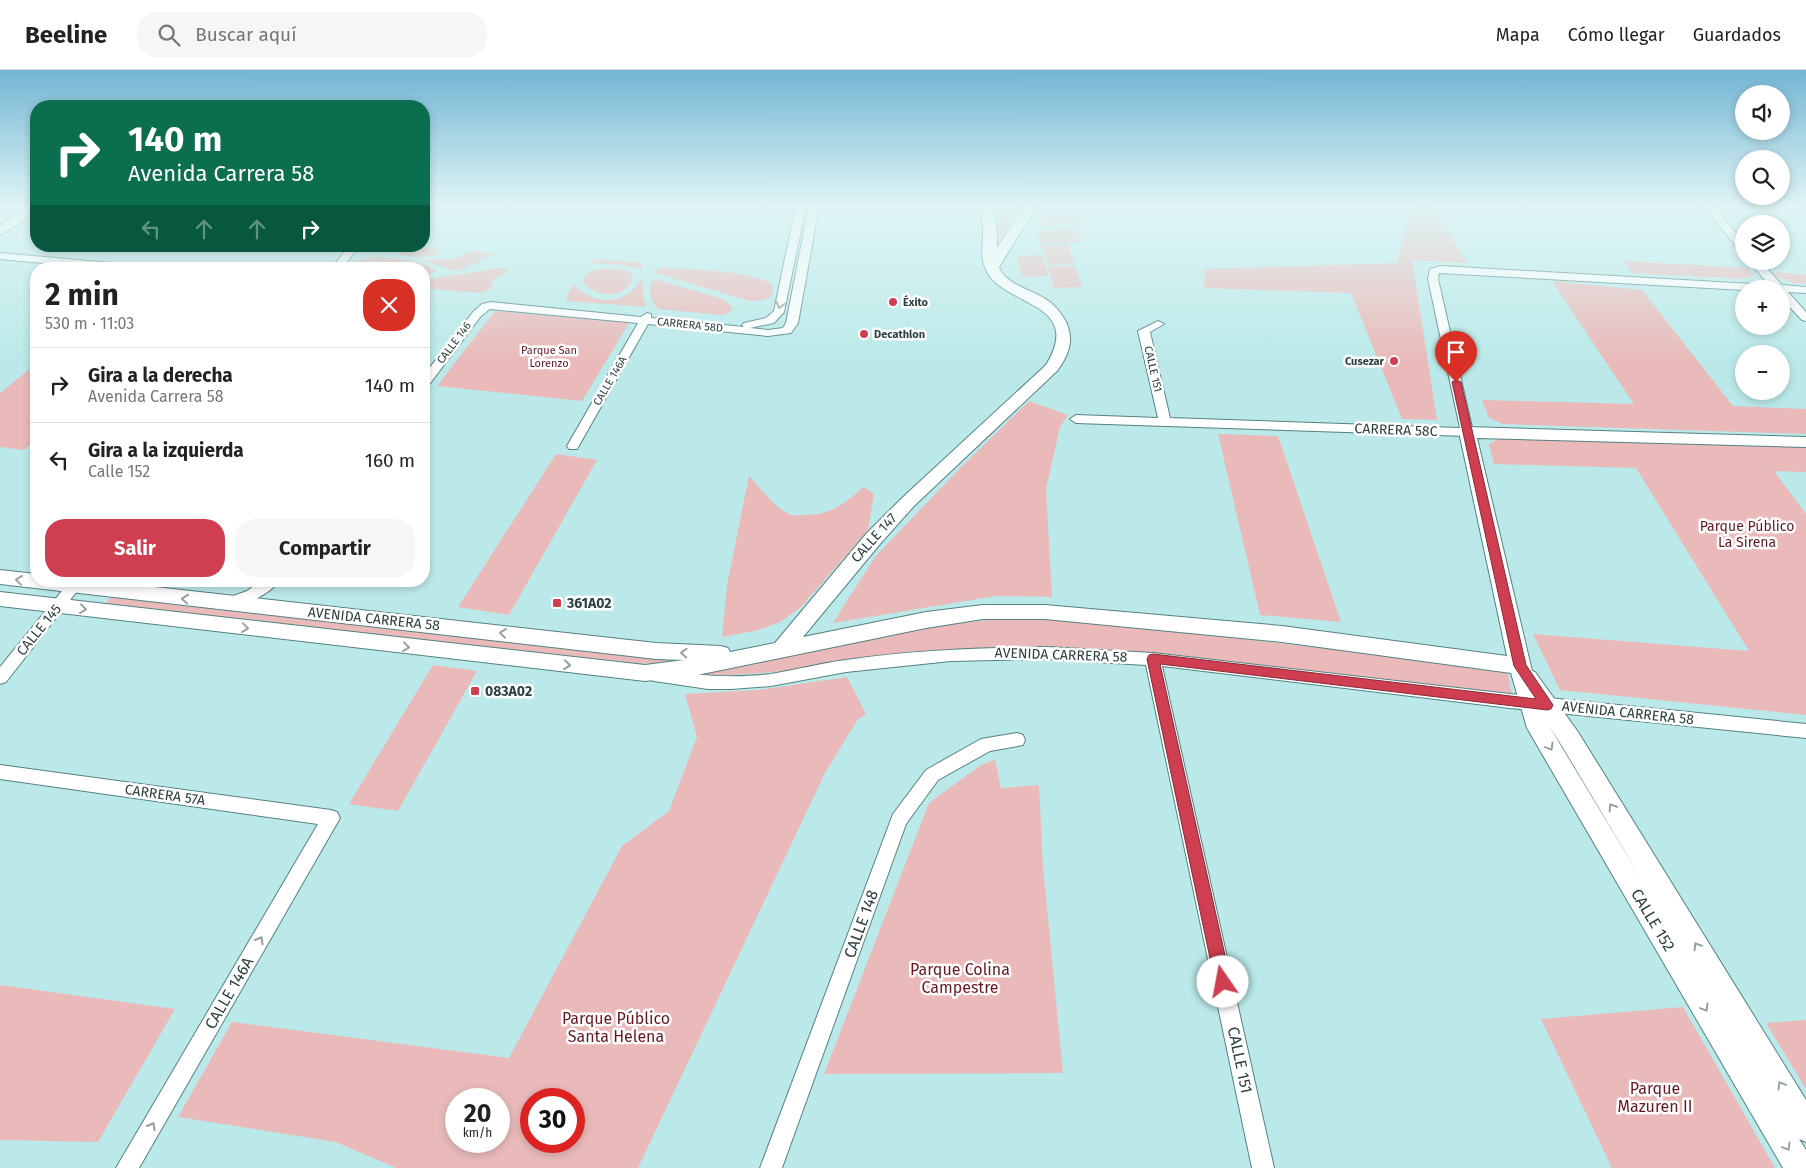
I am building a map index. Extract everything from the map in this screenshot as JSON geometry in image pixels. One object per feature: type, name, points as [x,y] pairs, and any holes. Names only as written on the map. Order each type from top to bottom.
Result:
[{"type":"main road","points":[[992,257],[992,267]]},
{"type":"main road","points":[[992,267],[998,257]]},
{"type":"main road","name":"CALLE 147","points":[[782,648],[873,539],[908,502],[976,437],[1016,391],[1052,368],[1062,351],[1065,341],[1054,312],[1036,298],[996,275],[992,267]]},
{"type":"main road","name":"CARRERA 58C","points":[[1467,432],[1806,442]]},
{"type":"main road","name":"CALLE 152","points":[[1467,432],[1520,666],[1539,704],[1686,927],[1806,1126]]},
{"type":"main road","name":"AVENIDA CARRERA 58","points":[[0,577],[30,580]]},
{"type":"main road","name":"AVENIDA CARRERA 58","points":[[98,587],[226,604],[656,651],[748,656]]},
{"type":"main road","name":"AVENIDA CARRERA 58","points":[[0,599],[645,674],[683,669],[926,620],[961,614],[1005,611],[1045,612],[1282,634],[1520,666]]},
{"type":"main road","name":"CALLE 152","points":[[1539,704],[1535,722],[1800,1168]]},
{"type":"street","points":[[14,257],[66,262]]},
{"type":"street","name":"CARRERA 58D","points":[[646,319],[747,325],[770,321],[779,312],[790,257]]},
{"type":"street","name":"CARRERA 58D","points":[[486,306],[496,305],[646,319],[768,333],[787,331],[792,323],[804,257]]},
{"type":"street","name":"CALLE 152","points":[[1467,432],[1433,279],[1434,271],[1447,268],[1735,286]]},
{"type":"street","points":[[1762,270],[1771,280]]},
{"type":"street","points":[[1790,289],[1806,290]]},
{"type":"street","points":[[1790,301],[1806,318]]},
{"type":"street","name":"CALLE 146","points":[[430,375],[477,314],[486,306]]},
{"type":"street","name":"CALLE 146A","points":[[573,446],[646,319]]},
{"type":"street","name":"CALLE 151","points":[[1158,324],[1144,331],[1165,422]]},
{"type":"street","name":"CARRERA 58C","points":[[1076,419],[1467,432]]},
{"type":"street","name":"CALLE 145","points":[[0,678],[74,587]]},
{"type":"street","points":[[226,604],[252,595],[263,587]]},
{"type":"street","points":[[272,587],[271,596],[277,609]]},
{"type":"street","name":"AVENIDA CARRERA 58","points":[[645,674],[708,683],[731,683],[771,680],[846,666],[951,655],[1047,653],[1153,659],[1539,704],[1806,731]]},
{"type":"street","name":"CALLE 151","points":[[1153,659],[1263,1168]]},
{"type":"street","name":"CALLE 148","points":[[771,1168],[899,820],[932,775],[987,744],[1017,740]]},
{"type":"street","name":"CARRERA 57A","points":[[0,772],[331,818]]},
{"type":"street","name":"CALLE 146A","points":[[127,1168],[331,818]]},
{"type":"green space","points":[[376,257],[415,262],[359,262]]},
{"type":"green space","points":[[488,257],[466,268],[454,271],[422,260]]},
{"type":"green space","points":[[1017,257],[1043,257],[1049,276],[1022,277]]},
{"type":"green space","points":[[1045,257],[1072,257],[1074,264],[1048,265]]},
{"type":"green space","points":[[1398,257],[1464,257],[1467,263],[1412,260],[1437,420],[1402,419],[1351,293],[1203,288],[1206,269],[1397,263]]},
{"type":"green space","points":[[594,259],[643,263],[641,269],[623,265],[591,263]]},
{"type":"green space","points":[[1624,261],[1735,267],[1735,270],[1750,270],[1754,275],[1743,279],[1632,273]]},
{"type":"green space","points":[[1075,266],[1082,287],[1054,288],[1048,267]]},
{"type":"green space","points":[[659,267],[718,271],[751,276],[771,284],[774,291],[770,297],[764,300],[751,301],[655,273]]},
{"type":"green space","points":[[430,268],[431,268],[437,271],[430,274]]},
{"type":"green space","points":[[500,268],[507,270],[506,273],[493,279],[491,289],[478,293],[430,289],[430,279]]},
{"type":"green space","points":[[598,269],[618,269],[631,272],[633,279],[623,291],[609,294],[601,293],[587,286],[582,280],[589,273]]},
{"type":"green space","points":[[1772,272],[1806,275],[1806,284],[1792,282]]},
{"type":"green space","points":[[642,277],[646,307],[567,301],[567,294],[574,285],[587,295],[603,300],[611,300],[632,291]]},
{"type":"green space","points":[[654,279],[720,298],[733,309],[729,313],[721,315],[659,309],[653,303],[650,294]]},
{"type":"green space","points":[[1552,281],[1642,290],[1733,406],[1806,409],[1806,434],[1503,424],[1489,418],[1482,400],[1634,404]]},
{"type":"green space","name":"Parque San Lorenzo","points":[[495,311],[629,323],[582,401],[437,386]]},
{"type":"green space","points":[[30,369],[30,445],[24,450],[0,447],[0,393]]},
{"type":"green space","points":[[1029,401],[1068,415],[1060,427],[1046,489],[1052,597],[996,596],[833,623],[875,557],[961,467]]},
{"type":"green space","points":[[1218,434],[1278,436],[1341,622],[1260,615]]},
{"type":"green space","name":"Parque Público La Sirena","points":[[1500,438],[1806,447],[1806,472],[1774,471],[1806,514],[1806,715],[1560,690],[1533,634],[1749,651],[1636,468],[1494,464],[1489,444]]},
{"type":"green space","points":[[556,454],[597,460],[509,615],[458,607]]},
{"type":"green space","points":[[749,476],[778,507],[794,515],[829,511],[850,499],[863,487],[874,494],[868,530],[801,607],[780,622],[759,630],[722,637],[727,585]]},
{"type":"green space","points":[[111,597],[642,656],[696,658],[655,664],[636,663],[104,605]]},
{"type":"green space","points":[[1012,618],[1055,619],[1159,629],[1507,670],[1512,695],[1058,648],[928,651],[775,672],[695,675],[943,624]]},
{"type":"green space","points":[[433,665],[477,671],[398,811],[349,804]]},
{"type":"green space","name":"Parque Público Santa Helena","points":[[847,677],[866,714],[858,719],[825,773],[638,1168],[396,1168],[336,1142],[178,1117],[232,1022],[509,1058],[622,846],[669,811],[697,737],[685,694],[758,690]]},
{"type":"green space","name":"Parque Colina Campestre","points":[[995,760],[1001,788],[1039,785],[1043,867],[1063,1073],[824,1074],[929,803],[981,765]]},
{"type":"green space","points":[[0,985],[175,1009],[98,1142],[0,1140]]},
{"type":"green space","name":"Parque Mazuren II","points":[[1683,1007],[1775,1168],[1612,1168],[1541,1019]]},
{"type":"green space","points":[[1806,1020],[1806,1089],[1766,1023]]},
{"type":"place","name":"Éxito","points":[[893,302]]},
{"type":"place","name":"Decathlon","points":[[864,334]]},
{"type":"place","name":"Cusezar","points":[[1394,361]]},
{"type":"place","name":"361A02","points":[[557,603]]},
{"type":"place","name":"083A02","points":[[475,691]]},
{"type":"route","points":[[1223,982],[1153,659],[1547,705],[1520,666],[1456,382]]}]
